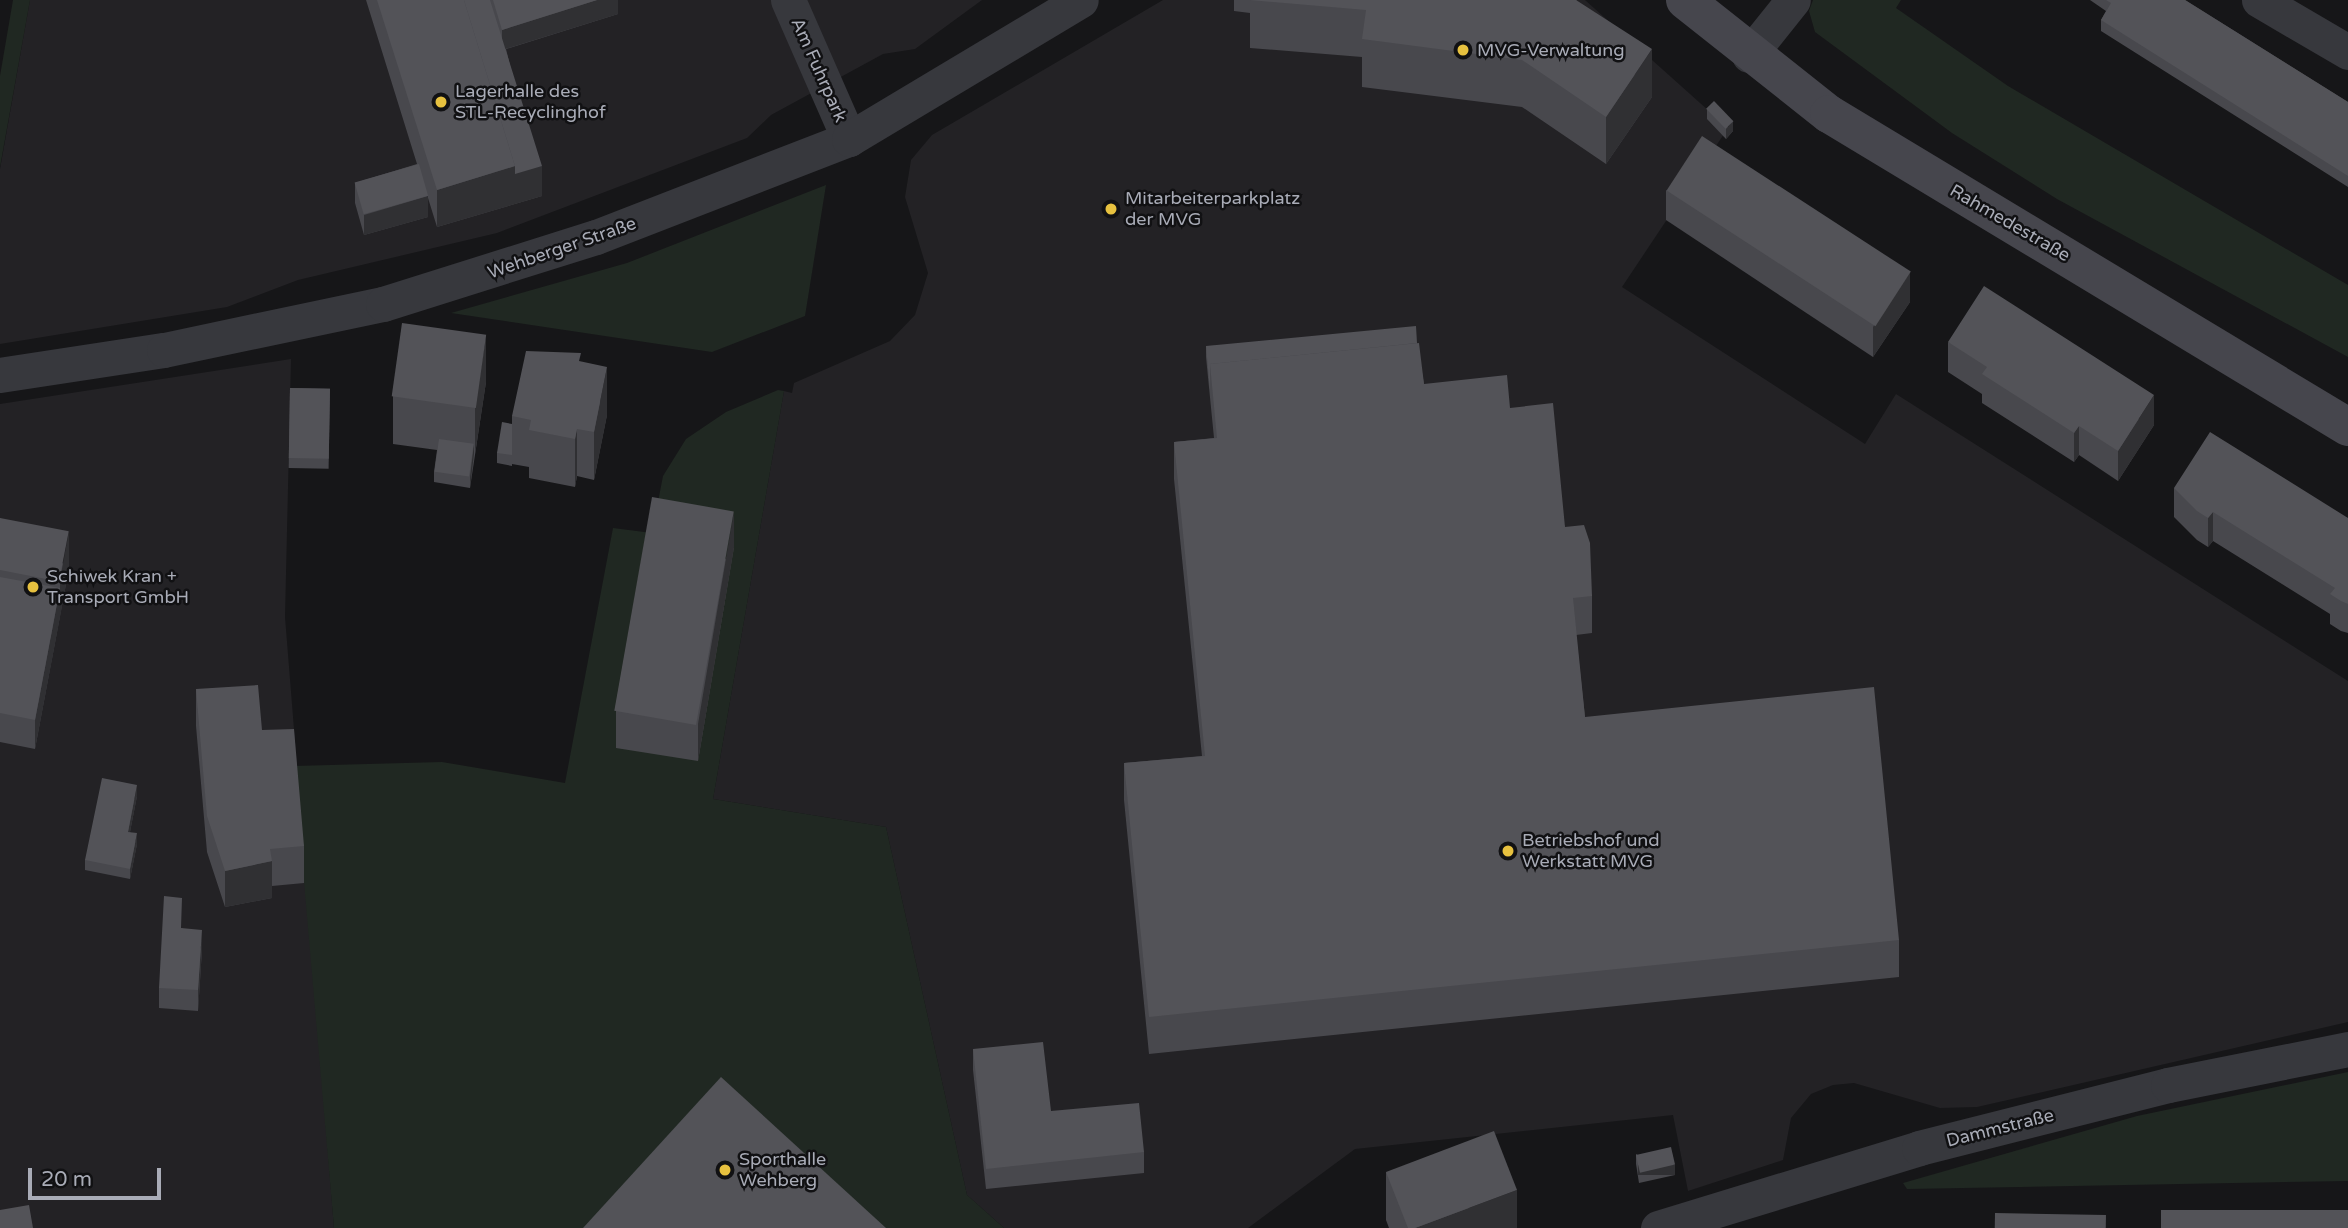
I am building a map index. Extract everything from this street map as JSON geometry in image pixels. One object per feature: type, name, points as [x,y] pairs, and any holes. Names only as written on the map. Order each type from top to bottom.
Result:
[{"type":"main road","name":"Rahmedestraße","points":[[1685,0],[1749,55],[1930,177],[2348,427]]},
{"type":"street","name":"Am Fuhrpark","points":[[788,0],[849,139]]},
{"type":"street","name":"Wehberger Straße","points":[[0,375],[243,335],[448,288],[849,139],[1081,0]]},
{"type":"street","points":[[1749,55],[1793,0]]},
{"type":"street","points":[[2259,0],[2348,52]]},
{"type":"street","name":"Dammstraße","points":[[1658,1228],[1919,1148],[2168,1086],[2348,1049]]},
{"type":"shaded area","points":[[13,0],[30,0],[0,167],[0,76]]},
{"type":"shaded area","points":[[30,0],[982,0],[915,49],[883,54],[771,115],[747,138],[497,233],[298,280],[227,307],[0,344],[0,169]]},
{"type":"shaded area","points":[[1163,0],[1585,0],[1728,128],[1622,287],[1865,444],[1896,394],[2348,681],[2348,1022],[1977,1107],[1940,1108],[1854,1083],[1833,1085],[1811,1094],[1791,1118],[1783,1160],[1688,1191],[1673,1115],[1355,1149],[1248,1228],[1004,1228],[967,1195],[886,827],[713,799],[784,391],[792,393],[794,383],[890,341],[915,315],[928,273],[905,197],[911,160],[932,135]]},
{"type":"shaded area","points":[[1813,0],[1901,0],[1896,8],[2008,86],[2348,285],[2348,357],[2057,199],[1952,133],[1815,32],[1809,11]]},
{"type":"shaded area","points":[[826,185],[805,316],[712,352],[451,313],[627,263]]},
{"type":"shaded area","points":[[291,359],[285,617],[334,1228],[0,1228],[0,404]]},
{"type":"shaded area","points":[[778,390],[784,391],[713,799],[886,827],[967,1195],[1004,1228],[334,1228],[294,766],[442,762],[565,783],[613,528],[652,533],[663,476],[686,439],[726,412]]},
{"type":"shaded area","points":[[2348,1072],[2348,1181],[1907,1189],[1903,1183],[2137,1116]]},
{"type":"building","name":"Lagerhalle des STL-Recyclinghof","points":[[377,0],[464,0],[515,166],[437,190]]},
{"type":"building","points":[[464,0],[490,0],[542,166],[515,174],[515,166]]},
{"type":"building","points":[[493,0],[597,0],[502,30]]},
{"type":"building","points":[[1250,0],[1576,0],[1652,49],[1606,117],[1522,60],[1362,39],[1366,10]]},
{"type":"building","points":[[2106,0],[2185,0],[2348,102],[2348,176],[2101,20],[2111,3]]},
{"type":"building","points":[[1714,101],[1733,121],[1726,129],[1706,109]]},
{"type":"building","points":[[1702,136],[1911,272],[1875,326],[1667,191]]},
{"type":"building","points":[[419,164],[428,196],[364,214],[355,182]]},
{"type":"building","points":[[1984,286],[2154,395],[2118,451],[2079,426],[2074,433],[1982,374],[1987,367],[1948,342]]},
{"type":"building","points":[[402,323],[486,335],[476,408],[392,396]]},
{"type":"building","points":[[1416,326],[1417,343],[1210,364],[1210,390],[1206,346]]},
{"type":"building","points":[[1419,343],[1424,384],[1507,375],[1510,408],[1553,403],[1565,527],[1584,525],[1590,543],[1592,596],[1573,598],[1585,717],[1874,687],[1899,940],[1149,1017],[1124,763],[1205,756],[1174,442],[1217,438],[1210,364]]},
{"type":"building","points":[[526,351],[581,353],[579,361],[607,367],[594,432],[577,429],[575,439],[529,430],[531,420],[512,416]]},
{"type":"building","points":[[290,388],[330,389],[329,459],[289,458]]},
{"type":"building","points":[[502,422],[512,424],[512,455],[497,453]]},
{"type":"building","points":[[2210,432],[2348,518],[2348,604],[2330,594],[2335,588],[2213,512],[2208,518],[2197,511],[2174,488]]},
{"type":"building","points":[[439,439],[474,444],[469,477],[434,472]]},
{"type":"building","points":[[652,497],[734,511],[696,725],[614,711]]},
{"type":"building","points":[[0,518],[69,531],[59,581],[0,570]]},
{"type":"building","points":[[0,577],[60,588],[35,720],[0,713]]},
{"type":"building","points":[[258,685],[262,730],[294,729],[304,846],[270,849],[272,861],[225,871],[207,816],[196,689]]},
{"type":"building","points":[[102,778],[137,785],[128,832],[137,833],[130,869],[85,860]]},
{"type":"building","points":[[164,896],[182,898],[181,928],[202,930],[198,990],[159,988]]},
{"type":"building","points":[[1043,1042],[1051,1111],[1139,1103],[1144,1152],[986,1169],[973,1049]]},
{"type":"building","points":[[721,1077],[886,1228],[583,1228]]},
{"type":"building","points":[[1494,1131],[1517,1190],[1415,1228],[1408,1228],[1386,1172]]},
{"type":"building","points":[[1671,1147],[1675,1165],[1640,1173],[1636,1155]]},
{"type":"building","points":[[29,1205],[33,1228],[0,1228],[0,1210]]},
{"type":"building","points":[[2161,1210],[2348,1210],[2348,1228],[2161,1228]]},
{"type":"building","points":[[1995,1213],[2106,1215],[2106,1228],[1995,1228]]},
{"type":"place","name":"MVG-Verwaltung","points":[[1463,50]]},
{"type":"place","name":"Lagerhalle des STL-Recyclinghof","points":[[441,102]]},
{"type":"place","name":"Mitarbeiterparkplatz der MVG","points":[[1111,209]]},
{"type":"place","name":"Schiwek Kran + Transport GmbH","points":[[33,587]]},
{"type":"place","name":"Betriebshof und Werkstatt MVG","points":[[1508,851]]},
{"type":"place","name":"Sporthalle Wehberg","points":[[725,1170]]}]
